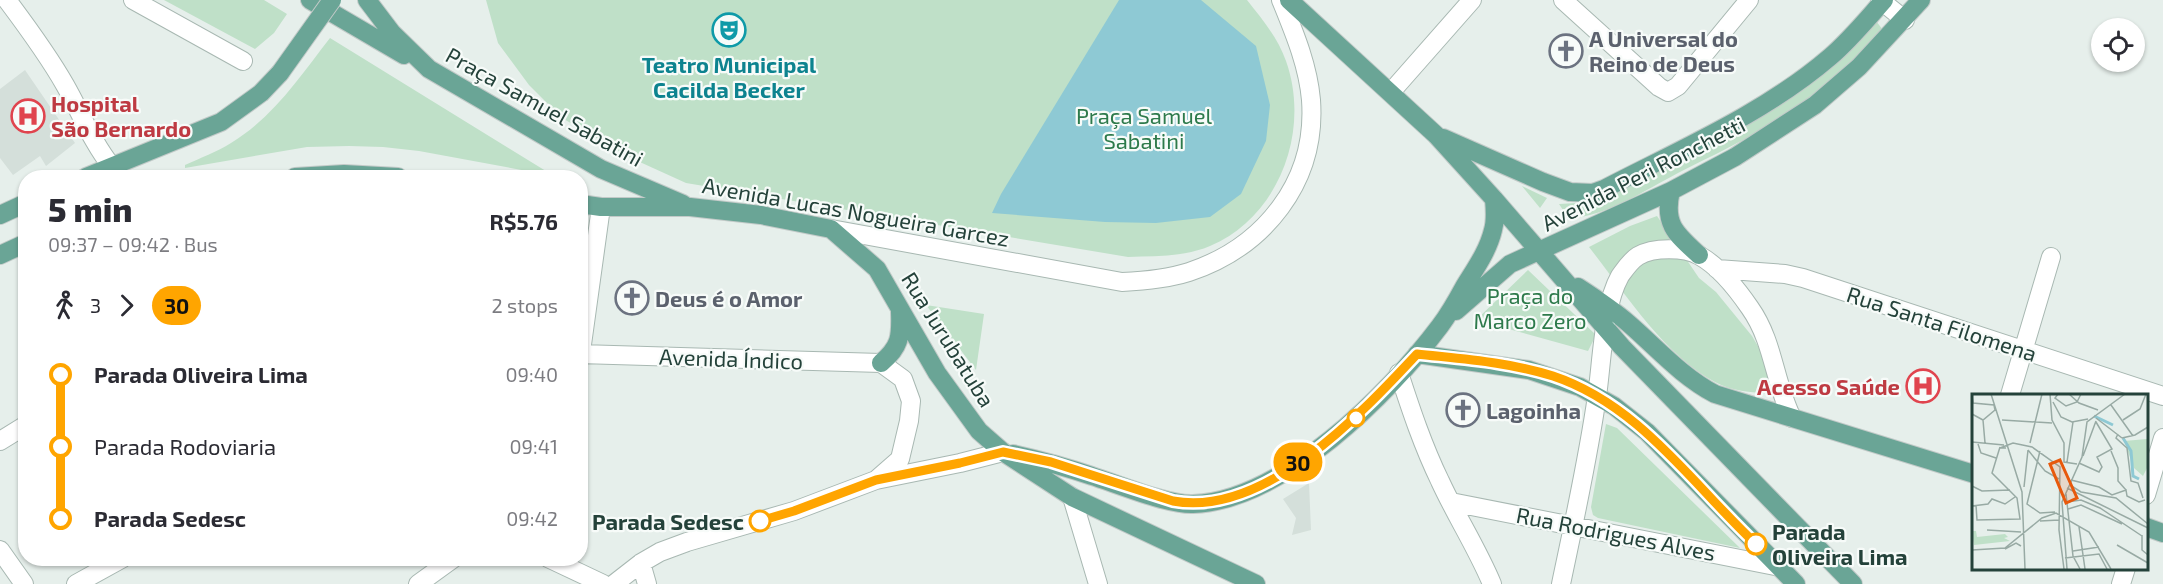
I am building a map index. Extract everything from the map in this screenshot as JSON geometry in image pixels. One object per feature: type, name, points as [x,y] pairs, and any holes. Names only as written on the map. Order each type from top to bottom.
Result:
[{"type":"main road","points":[[310,0],[429,69]]},
{"type":"main road","points":[[104,170],[221,122],[261,93],[280,73],[332,0]]},
{"type":"main road","name":"Praça Samuel Sabatini","points":[[367,0],[392,33],[429,69],[601,169],[690,207]]},
{"type":"main road","points":[[1289,0],[1436,135],[1606,329],[1853,584]]},
{"type":"main road","name":"Avenida Peri Ronchetti","points":[[1442,324],[1510,264],[1671,191],[1735,157],[1815,105],[1859,67],[1905,20],[1921,0]]},
{"type":"main road","points":[[1436,135],[1570,192],[1593,193],[1761,106],[1790,87],[1831,56],[1882,1]]},
{"type":"main road","points":[[1671,191],[1668,209],[1671,226],[1698,255]]},
{"type":"main road","points":[[1003,452],[1051,462],[1173,501],[1190,504],[1228,500],[1280,474],[1305,458],[1354,420],[1417,354],[1442,324],[1485,254],[1495,219],[1494,199]]},
{"type":"main road","name":"Avenida Lucas Nogueira Garcez","points":[[588,205],[690,207],[761,215],[831,230]]},
{"type":"main road","points":[[0,215],[18,207]]},
{"type":"main road","name":"Rua Jurubatuba","points":[[831,230],[877,269],[937,373],[979,430],[1003,452],[1072,497],[1256,584]]},
{"type":"main road","points":[[0,255],[18,247]]},
{"type":"main road","points":[[1561,276],[1610,308],[1698,385],[1732,400],[1972,473]]},
{"type":"main road","points":[[881,363],[893,353],[900,338],[900,308]]},
{"type":"main road","points":[[1417,354],[1529,370],[1580,387],[1597,396],[1647,432],[1796,584]]},
{"type":"main road","points":[[2148,528],[2163,532]]},
{"type":"street","points":[[7,0],[42,47],[73,99],[100,152],[112,167]]},
{"type":"street","points":[[133,0],[243,61]]},
{"type":"street","name":"Avenida Lucas Nogueira Garcez","points":[[831,230],[1122,282],[1188,272],[1226,256],[1244,246],[1266,225],[1292,189],[1307,146],[1311,101],[1302,57],[1281,0]]},
{"type":"street","points":[[1391,92],[1472,0]]},
{"type":"street","points":[[1563,0],[1659,87],[1668,92],[1677,86],[1749,0]]},
{"type":"street","points":[[1882,1],[1905,20]]},
{"type":"street","points":[[588,304],[601,207]]},
{"type":"street","points":[[1561,584],[1597,396],[1610,308],[1621,274],[1640,255],[1664,250],[1685,251],[1698,255],[1717,269],[1742,297],[1763,329],[1772,353],[1781,393],[1792,418]]},
{"type":"street","points":[[2010,394],[2051,257]]},
{"type":"street","name":"Rua Santa Filomena","points":[[1717,269],[1773,273],[1803,278],[2163,396]]},
{"type":"street","name":"Avenida Índico","points":[[588,356],[881,363]]},
{"type":"street","points":[[876,480],[900,459],[909,422],[911,400],[903,379],[881,363]]},
{"type":"street","points":[[1399,373],[1420,436],[1441,484],[1492,584]]},
{"type":"street","points":[[0,441],[18,429]]},
{"type":"street","points":[[2148,488],[2163,438]]},
{"type":"street","points":[[614,584],[641,563],[660,552],[687,542],[794,511],[876,480],[1003,452]]},
{"type":"street","points":[[1072,497],[1098,584]]},
{"type":"street","name":"Rua Rodrigues Alves","points":[[1451,502],[1780,567]]},
{"type":"street","points":[[0,550],[24,584]]},
{"type":"street","points":[[641,563],[647,584]]},
{"type":"street","points":[[76,584],[109,566]]},
{"type":"street","points":[[418,584],[443,566]]},
{"type":"street","points":[[565,566],[603,584]]},
{"type":"street","points":[[2121,584],[2125,569]]},
{"type":"shaded area","name":"Hospital São Bernardo","points":[[25,70],[75,143],[46,166],[40,156],[13,175],[0,158],[0,89]]},
{"type":"shaded area","points":[[1309,483],[1311,530],[1292,535],[1296,518],[1283,499]]},
{"type":"green space","points":[[164,0],[264,0],[287,14],[274,33],[255,49]]},
{"type":"green space","name":"Praça Samuel Sabatini","points":[[486,0],[1247,0],[1274,37],[1286,61],[1293,88],[1294,115],[1291,143],[1283,169],[1271,193],[1254,215],[1234,233],[1200,250],[1159,256],[1128,257],[686,183],[631,158],[562,118],[529,85],[498,43]]},
{"type":"green space","points":[[1876,21],[1883,30],[1860,54],[1810,98],[1770,125],[1598,213],[1569,219],[1559,204],[1595,202],[1781,104],[1824,73]]},
{"type":"green space","points":[[330,38],[544,170],[522,170],[419,151],[349,146],[307,147],[185,168],[185,165],[214,152],[246,133],[273,109]]},
{"type":"green space","points":[[1522,186],[1547,198],[1540,208]]},
{"type":"green space","points":[[1657,216],[1699,278],[1716,292],[1752,336],[1766,360],[1775,386],[1769,394],[1741,391],[1715,382],[1678,356],[1631,303],[1589,247],[1630,226]]},
{"type":"green space","name":"Praça do Marco Zero","points":[[1528,270],[1596,335],[1588,351],[1476,320]]},
{"type":"green space","points":[[926,305],[984,314],[976,370]]},
{"type":"green space","points":[[1606,424],[1617,428],[1740,548],[1598,518],[1593,515],[1591,507]]},
{"type":"water","points":[[1119,0],[1201,0],[1256,46],[1270,105],[1266,141],[1241,194],[1210,217],[1156,223],[1105,222],[992,213],[1001,194]]},
{"type":"bus line","name":"30","points":[[760,521],[794,511],[876,480],[1003,452],[1051,462],[1173,501],[1190,504],[1228,500],[1280,474],[1328,441],[1381,394],[1417,354],[1503,364],[1554,376],[1614,406],[1647,432],[1756,544]]},
{"type":"place","name":"Teatro Municipal Cacilda Becker","points":[[729,30]]},
{"type":"place","name":"A Universal do Reino de Deus","points":[[1566,51]]},
{"type":"place","name":"Hospital São Bernardo","points":[[28,116]]},
{"type":"place","name":"Deus é o Amor","points":[[632,298]]},
{"type":"place","name":"Acesso Saúde","points":[[1923,386]]},
{"type":"place","name":"Lagoinha","points":[[1463,410]]},
{"type":"place","name":"Parada Sedesc","points":[[760,521]]},
{"type":"place","name":"Parada Oliveira Lima","points":[[1756,544]]}]
